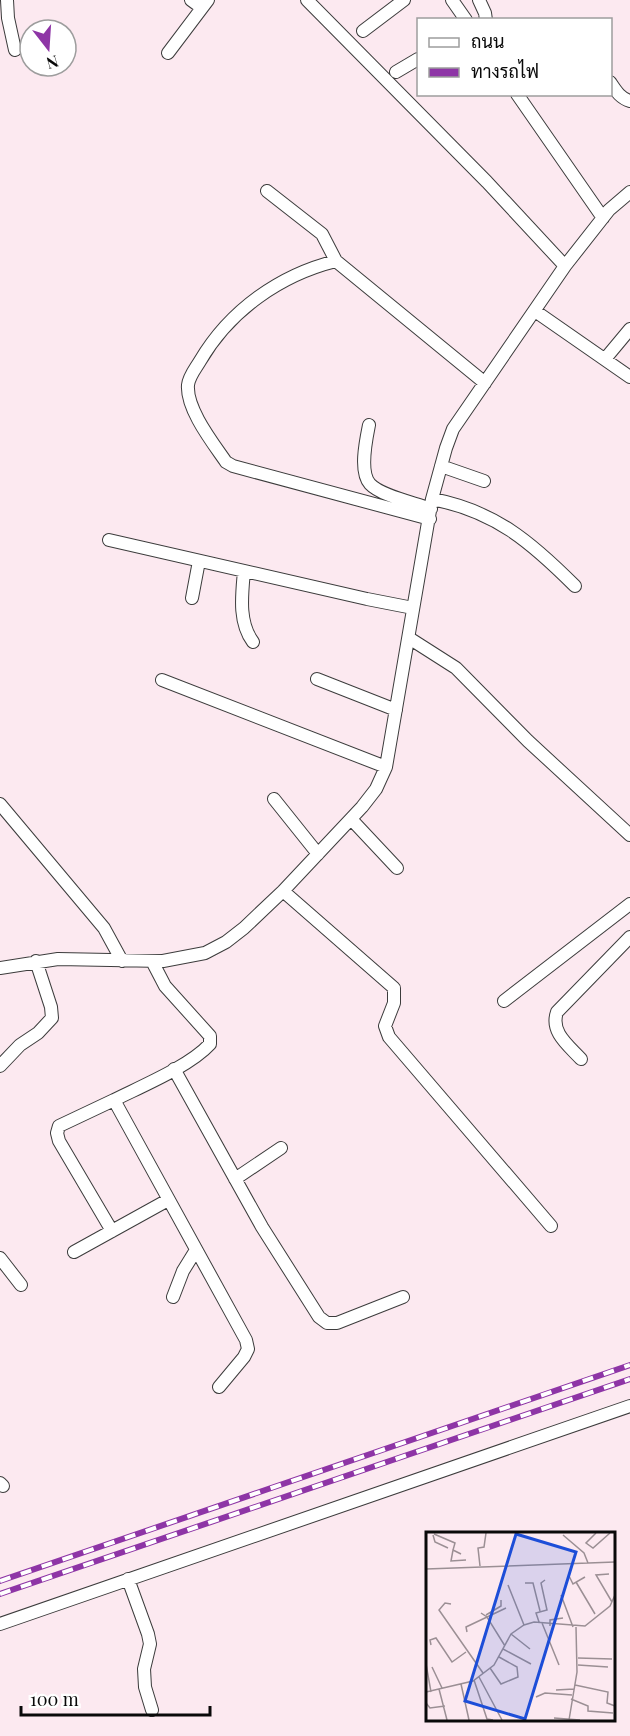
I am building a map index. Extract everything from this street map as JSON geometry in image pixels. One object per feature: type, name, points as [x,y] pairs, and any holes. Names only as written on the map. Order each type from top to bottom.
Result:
[{"type":"street","points":[[7,0],[8,18],[15,50]]},
{"type":"street","points":[[168,53],[205,4],[191,0]]},
{"type":"street","points":[[307,0],[479,174],[565,266]]},
{"type":"street","points":[[363,31],[404,0]]},
{"type":"street","points":[[452,0],[465,18]]},
{"type":"street","points":[[478,0],[486,18]]},
{"type":"street","points":[[396,72],[417,60]]},
{"type":"street","points":[[612,85],[617,93],[630,101]]},
{"type":"street","points":[[518,96],[603,218]]},
{"type":"street","points":[[267,191],[322,234],[336,261],[485,383]]},
{"type":"street","points":[[0,968],[58,959],[152,961],[205,953],[226,942],[283,891],[376,789],[386,767],[431,509],[453,429],[565,266],[609,210],[630,192]]},
{"type":"street","points":[[336,261],[310,268],[284,280],[257,298],[227,323],[211,342],[192,375],[188,385],[198,420],[226,462],[233,466],[431,509],[477,510],[511,530],[550,561],[575,586]]},
{"type":"street","points":[[535,311],[630,376]]},
{"type":"street","points":[[605,359],[630,328]]},
{"type":"street","points":[[369,425],[364,454],[369,483],[378,490],[431,509]]},
{"type":"street","points":[[441,466],[484,481]]},
{"type":"street","points":[[110,540],[413,608]]},
{"type":"street","points":[[192,598],[199,561]]},
{"type":"street","points":[[244,571],[243,618],[248,636],[253,642]]},
{"type":"street","points":[[409,638],[456,668],[528,741],[630,836]]},
{"type":"street","points":[[317,679],[396,710]]},
{"type":"street","points":[[162,680],[386,767]]},
{"type":"street","points":[[274,799],[318,854]]},
{"type":"street","points":[[0,804],[104,928],[122,961]]},
{"type":"street","points":[[351,819],[397,868]]},
{"type":"street","points":[[283,891],[394,988],[394,1003],[385,1026],[389,1037],[551,1226]]},
{"type":"street","points":[[504,1001],[630,904]]},
{"type":"street","points":[[581,1059],[556,1031],[554,1020],[557,1012],[630,937]]},
{"type":"street","points":[[0,1066],[20,1045],[38,1033],[52,1018],[51,1007],[36,961]]},
{"type":"street","points":[[112,1231],[59,1141],[57,1133],[59,1126],[174,1069],[205,1051],[210,1044],[210,1036],[165,986],[152,961]]},
{"type":"street","points":[[174,1069],[262,1227],[319,1317],[327,1323],[337,1323],[403,1297]]},
{"type":"street","points":[[114,1100],[246,1340],[248,1349],[244,1358],[219,1387]]},
{"type":"street","points":[[235,1179],[281,1148]]},
{"type":"street","points":[[74,1252],[168,1200]]},
{"type":"street","points":[[173,1297],[183,1271],[196,1250]]},
{"type":"street","points":[[0,1258],[21,1285]]},
{"type":"street","points":[[0,1624],[630,1406]]},
{"type":"street","points":[[128,1579],[150,1644],[144,1669],[145,1687],[152,1710]]},
{"type":"railway","points":[[0,1581],[630,1365]]},
{"type":"railway","points":[[0,1594],[630,1379]]}]
